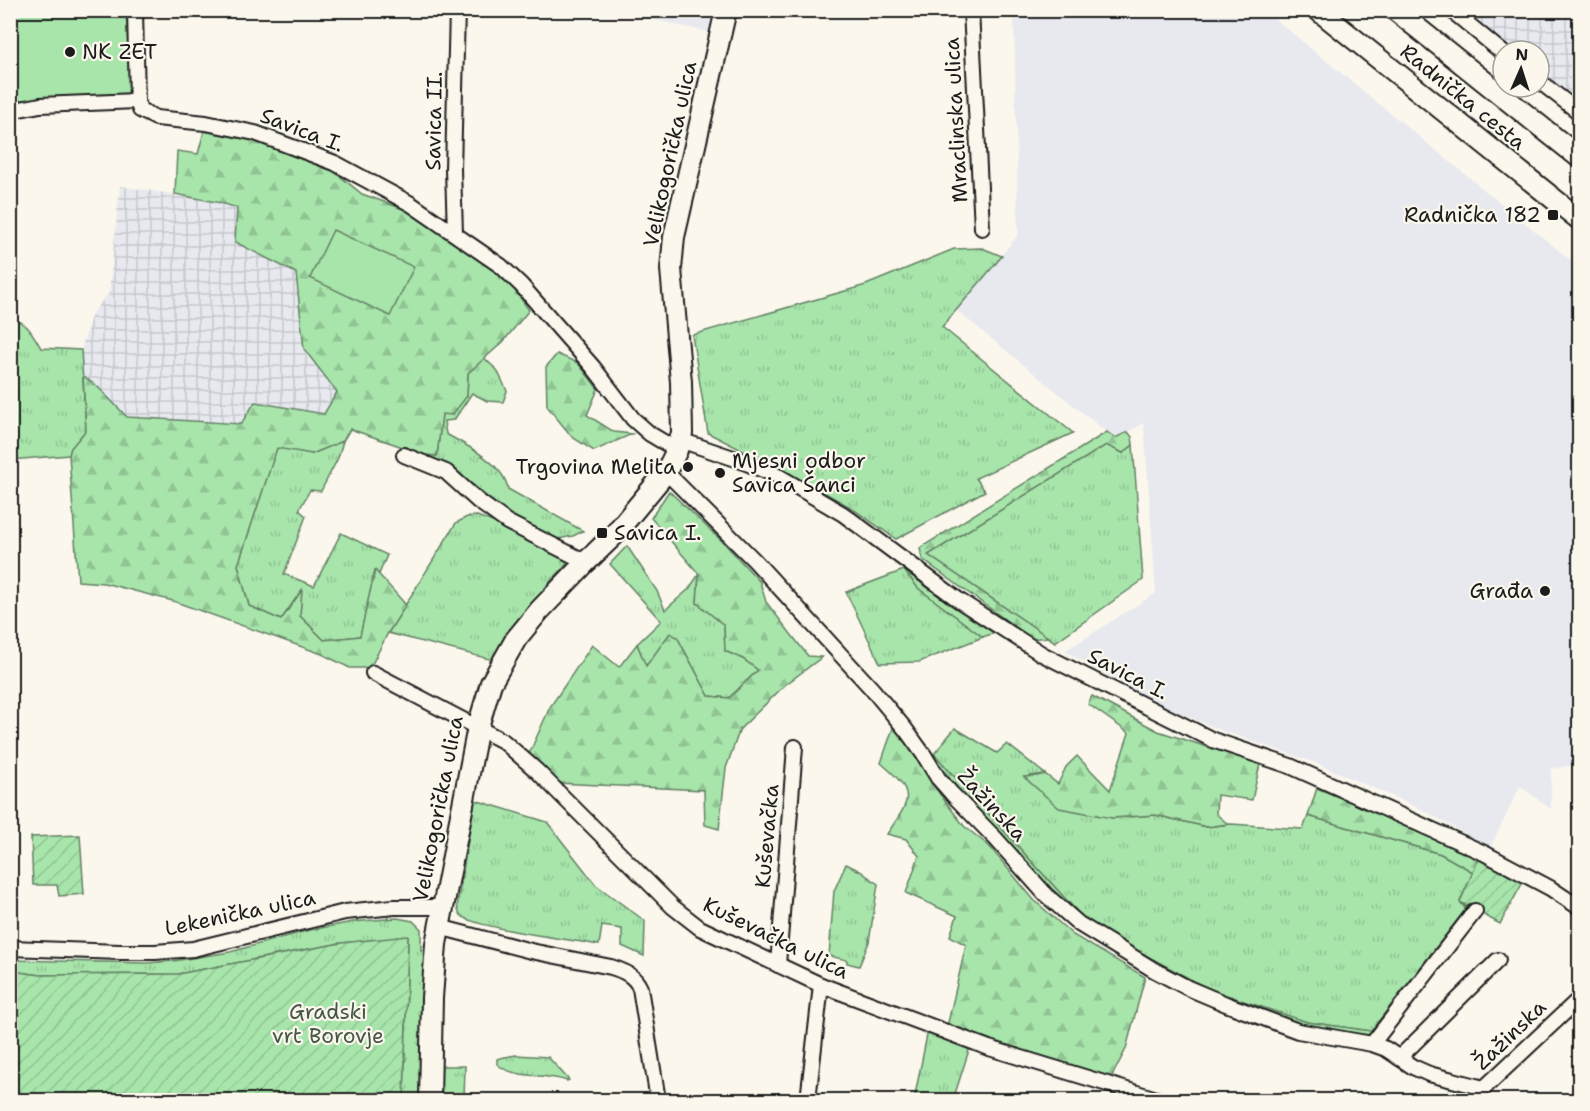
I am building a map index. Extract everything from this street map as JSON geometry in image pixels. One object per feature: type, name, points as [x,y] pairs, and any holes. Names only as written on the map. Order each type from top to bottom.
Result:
[{"type":"street","points":[[10,111],[40,105],[138,101],[135,10]]},
{"type":"street","name":"Savica II.","points":[[455,233],[453,170],[457,10]]},
{"type":"street","name":"Velikogorička ulica","points":[[430,1101],[433,970],[441,917],[478,728],[491,683],[516,639],[539,611],[615,535],[666,472],[679,445],[683,425],[671,269],[674,237],[726,10]]},
{"type":"street","name":"Mraclinska ulica","points":[[971,10],[982,228]]},
{"type":"street","name":"Radnička cesta","points":[[1318,10],[1580,220]]},
{"type":"street","name":"Radnička cesta","points":[[1395,10],[1580,158]]},
{"type":"street","points":[[1451,10],[1491,43]]},
{"type":"street","points":[[1551,90],[1580,113]]},
{"type":"street","name":"Savica I.","points":[[138,101],[140,110],[156,118],[232,127],[255,133],[335,163],[411,204],[501,266],[521,285],[593,367],[633,419],[650,434],[679,445],[739,460],[780,477],[843,514],[960,601],[1042,654],[1213,740],[1290,766],[1484,853],[1550,888],[1580,908]]},
{"type":"street","points":[[404,455],[446,472],[478,501],[507,522],[586,562]]},
{"type":"street","name":"Žažinska","points":[[666,472],[754,560],[872,689],[906,730],[938,778],[958,802],[996,839],[1046,895],[1079,924],[1171,979],[1226,1004],[1298,1031],[1372,1044],[1386,1049],[1413,1067],[1429,1074],[1484,1088],[1580,998]]},
{"type":"street","name":"Kuševačka ulica","points":[[373,673],[503,741],[518,753],[673,907],[686,918],[719,938],[821,985],[1112,1094],[1160,1101]]},
{"type":"street","name":"Kuševačka","points":[[778,965],[795,747]]},
{"type":"street","name":"Lekenička ulica","points":[[10,948],[120,952],[174,951],[345,912],[394,907],[441,917],[531,951],[611,967],[622,970],[636,979],[640,988],[658,1101]]},
{"type":"street","points":[[1372,1044],[1475,911]]},
{"type":"street","points":[[1399,1058],[1498,960]]},
{"type":"street","points":[[808,1101],[821,985]]},
{"type":"shaded area","points":[[714,10],[709,32],[614,11]]},
{"type":"shaded area","points":[[1014,11],[1265,11],[1579,267],[1579,764],[1551,769],[1551,809],[1520,786],[1490,848],[1419,808],[1316,763],[1223,731],[1149,700],[1065,651],[1156,593],[1144,423],[1115,439],[956,310],[1018,235]]},
{"type":"shaded area","points":[[1456,11],[1579,11],[1579,109],[1551,87],[1551,39],[1491,39]]},
{"type":"shaded area","points":[[120,186],[198,198],[237,208],[235,242],[296,273],[304,349],[337,392],[324,414],[255,402],[241,424],[127,417],[98,387],[83,376],[81,350],[92,313],[109,293]]},
{"type":"green space","name":"NK ZET","points":[[11,11],[126,11],[131,93],[11,103]]},
{"type":"green space","points":[[204,131],[252,140],[331,169],[362,194],[423,216],[501,271],[529,310],[503,342],[468,373],[467,396],[452,415],[442,414],[437,456],[426,455],[350,429],[343,441],[312,454],[277,448],[238,565],[249,606],[281,620],[302,590],[300,616],[324,640],[360,636],[375,570],[406,605],[370,668],[350,668],[322,654],[173,601],[104,583],[78,581],[69,455],[71,448],[86,430],[83,376],[98,387],[127,417],[241,424],[255,402],[324,414],[337,392],[304,349],[296,273],[235,242],[237,208],[175,194],[177,151],[198,154]]},
{"type":"green space","points":[[333,230],[414,267],[390,316],[310,278]]},
{"type":"green space","points":[[982,248],[1002,256],[942,327],[1073,433],[976,478],[985,491],[896,539],[850,507],[708,433],[692,335],[866,285],[954,249]]},
{"type":"green space","points":[[10,319],[25,325],[41,348],[81,350],[86,430],[71,448],[69,455],[11,460]]},
{"type":"green space","points":[[557,354],[578,363],[598,389],[587,415],[614,432],[632,434],[594,451],[572,437],[547,406],[546,367]]},
{"type":"green space","points":[[484,358],[497,370],[507,391],[503,402],[487,401],[472,393],[454,420],[444,421],[446,434],[474,450],[492,464],[500,472],[508,489],[583,531],[558,539],[517,522],[460,474],[426,455],[437,456],[442,414],[467,396],[468,373]]},
{"type":"green space","points":[[1107,432],[1115,438],[1128,432],[1132,437],[1133,445],[1123,453],[1106,445],[928,555],[1048,637],[1032,639],[922,559],[920,548]]},
{"type":"green space","points":[[343,441],[338,458],[321,491],[310,490],[299,510],[306,516],[284,574],[314,586],[341,533],[387,555],[379,574],[375,571],[360,636],[324,640],[300,616],[301,591],[281,620],[249,606],[238,565],[277,447],[312,454]]},
{"type":"green space","points":[[1106,445],[1123,453],[1133,445],[1143,580],[1055,642],[928,555]]},
{"type":"green space","points":[[669,491],[725,544],[760,582],[766,602],[808,656],[822,657],[785,685],[740,729],[726,768],[719,829],[705,825],[704,790],[557,783],[529,754],[550,707],[592,645],[619,667],[637,644],[646,666],[670,633],[677,637],[709,696],[729,698],[758,670],[743,659],[725,651],[724,625],[697,603],[699,574],[651,518]]},
{"type":"green space","points":[[477,516],[538,540],[568,562],[545,587],[541,598],[497,661],[388,633],[456,523],[467,517]]},
{"type":"green space","points":[[627,546],[657,591],[665,610],[689,589],[699,574],[697,603],[724,625],[725,651],[743,659],[758,670],[729,698],[709,696],[677,637],[645,666],[637,644],[661,621],[610,564]]},
{"type":"green space","points":[[904,570],[918,588],[983,637],[919,662],[880,663],[846,592]]},
{"type":"green space","points":[[904,570],[952,606],[994,633],[983,637],[918,588]]},
{"type":"green space","points":[[1092,696],[1158,731],[1260,764],[1252,800],[1217,795],[1216,814],[1228,824],[1207,827],[1155,815],[1112,818],[1059,808],[1024,777],[1045,774],[1058,784],[1066,767],[1077,756],[1110,790],[1129,733],[1088,704]]},
{"type":"green space","points":[[894,725],[964,826],[989,846],[1034,900],[1073,935],[1145,977],[1126,1049],[1111,1078],[947,1027],[966,945],[950,936],[957,916],[906,893],[919,856],[906,839],[887,834],[902,812],[906,796],[905,789],[900,782],[881,763]]},
{"type":"green space","points":[[955,728],[997,753],[1007,744],[1045,774],[1025,777],[1112,818],[1155,815],[1207,827],[1231,824],[1303,829],[1308,816],[1441,854],[1473,872],[1460,902],[1466,909],[1371,1031],[1307,1022],[1210,990],[1132,948],[1082,917],[934,754]]},
{"type":"green space","points":[[922,746],[934,754],[1082,917],[1132,948],[1210,990],[1307,1022],[1371,1031],[1466,910],[1463,905],[1472,910],[1374,1035],[1317,1031],[1260,1013],[1172,975],[1071,913],[968,806]]},
{"type":"green space","points":[[1317,788],[1449,843],[1479,858],[1473,872],[1441,854],[1308,816]]},
{"type":"green space","points":[[475,800],[547,822],[596,885],[645,921],[644,956],[622,946],[622,929],[602,926],[599,945],[486,925],[462,916],[458,911],[458,902]]},
{"type":"green space","points":[[80,835],[84,894],[59,896],[57,885],[33,885],[31,837]]},
{"type":"green space","points":[[1479,858],[1524,880],[1500,924],[1460,902]]},
{"type":"green space","points":[[846,864],[878,884],[869,942],[859,966],[847,963],[847,960],[829,956],[834,891]]},
{"type":"green space","points":[[397,918],[413,921],[421,929],[421,950],[424,950],[422,1100],[404,1100],[408,937],[341,943],[178,974],[41,975],[11,971],[11,960],[147,963],[173,961],[230,952],[310,930],[353,922]]},
{"type":"green space","name":"Gradski vrt Borovje","points":[[408,936],[404,1100],[11,1100],[11,971],[41,975],[178,974],[341,943]]},
{"type":"green space","points":[[928,1030],[970,1047],[953,1100],[914,1100]]},
{"type":"green space","points":[[516,1055],[548,1057],[569,1080],[512,1072],[497,1064],[497,1059]]},
{"type":"green space","points":[[440,1066],[465,1066],[464,1100],[440,1100]]},
{"type":"place","name":"NK ZET","points":[[70,52]]},
{"type":"place","name":"Radnička 182","points":[[1553,215]]},
{"type":"place","name":"Trgovina Melita","points":[[688,467]]},
{"type":"place","name":"Mjesni odbor Savica Šanci","points":[[720,473]]},
{"type":"place","name":"Savica I.","points":[[602,533]]},
{"type":"place","name":"Građa","points":[[1545,591]]}]
